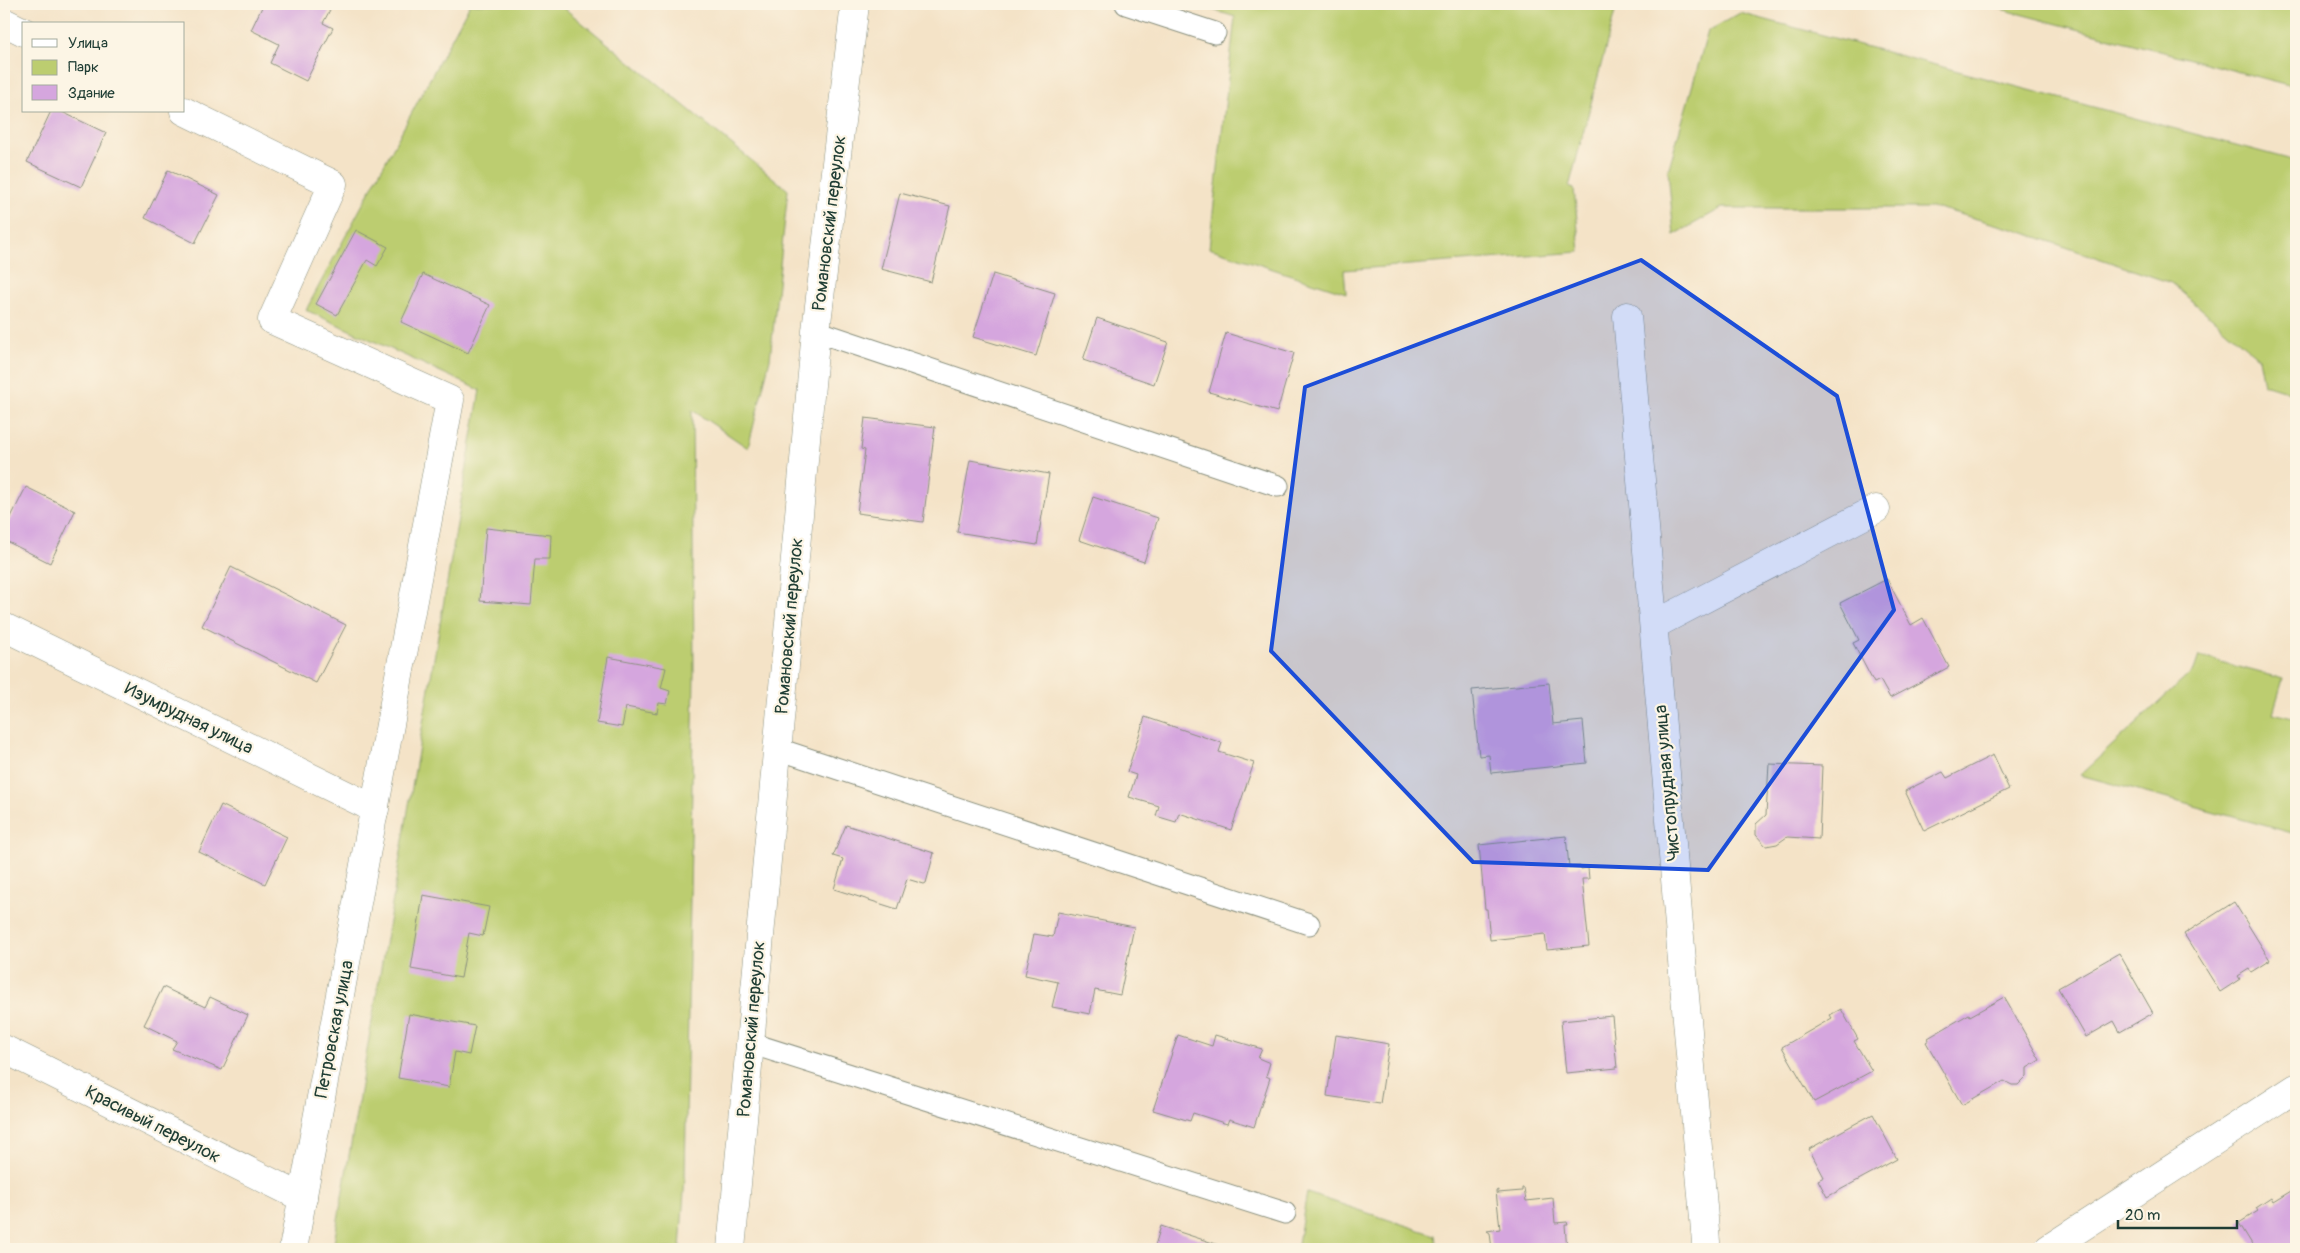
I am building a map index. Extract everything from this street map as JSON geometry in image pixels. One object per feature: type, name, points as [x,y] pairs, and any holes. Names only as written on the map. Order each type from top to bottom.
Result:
[{"type":"street","name":"Романовский переулок","points":[[731,1249],[816,331],[855,4]]},
{"type":"street","points":[[4,22],[22,31]]},
{"type":"street","name":"Петровская улица","points":[[185,111],[333,184],[272,320],[450,400],[293,1249]]},
{"type":"street","name":"Чистопрудная улица","points":[[1627,316],[1705,1249]]},
{"type":"street","points":[[1654,626],[1876,509]]},
{"type":"street","name":"Изумрудная улица","points":[[4,627],[375,809]]},
{"type":"street","name":"Красивый переулок","points":[[4,1049],[303,1198]]},
{"type":"street","points":[[2048,1249],[2296,1088]]},
{"type":"lane","points":[[1126,4],[1215,33]]},
{"type":"lane","points":[[816,331],[1278,486]]},
{"type":"lane","points":[[778,749],[1309,924]]},
{"type":"lane","points":[[750,1043],[1284,1213]]},
{"type":"highlighted area","points":[[1641,260],[1837,396],[1894,610],[1708,870],[1473,862],[1271,651],[1305,387]]},
{"type":"green space","points":[[470,4],[559,4],[788,190],[770,359],[748,448],[692,410],[694,673],[685,1177],[680,1249],[333,1249],[480,390],[306,310]]},
{"type":"green space","points":[[1195,4],[1617,4],[1569,187],[1574,189],[1580,252],[1344,270],[1346,293],[1209,248],[1235,17]]},
{"type":"green space","points":[[1982,4],[2296,4],[2296,87]]},
{"type":"green space","points":[[1740,13],[2296,161],[2296,394],[2264,384],[2259,358],[2171,283],[2016,230],[1938,208],[1722,208],[1674,235],[1668,171],[1708,31]]},
{"type":"green space","points":[[2199,656],[2283,679],[2273,713],[2296,719],[2296,834],[2080,775],[2194,670]]},
{"type":"green space","points":[[1307,1193],[1435,1235],[1437,1249],[1297,1249]]},
{"type":"building","points":[[262,4],[322,4],[331,8],[323,23],[333,28],[306,81],[270,63],[279,44],[251,30]]},
{"type":"building","points":[[51,112],[62,112],[106,133],[81,187],[27,162]]},
{"type":"building","points":[[168,170],[219,195],[195,243],[145,218]]},
{"type":"building","points":[[900,193],[950,206],[931,282],[881,269]]},
{"type":"building","points":[[356,230],[388,247],[377,266],[367,260],[337,315],[316,304]]},
{"type":"building","points":[[423,274],[490,305],[468,353],[401,322]]},
{"type":"building","points":[[993,274],[1055,293],[1036,356],[973,337]]},
{"type":"building","points":[[1097,318],[1168,342],[1154,384],[1083,360]]},
{"type":"building","points":[[1226,333],[1294,353],[1277,412],[1209,392]]},
{"type":"building","points":[[865,418],[935,427],[923,522],[857,513],[865,450],[861,449]]},
{"type":"building","points":[[970,460],[1049,474],[1037,545],[957,532]]},
{"type":"building","points":[[26,487],[75,511],[50,563],[4,540],[4,531]]},
{"type":"building","points":[[1093,497],[1158,518],[1144,562],[1079,540]]},
{"type":"building","points":[[486,528],[551,535],[550,559],[535,559],[531,605],[480,601]]},
{"type":"building","points":[[231,567],[346,625],[316,683],[202,626]]},
{"type":"building","points":[[1887,579],[1911,625],[1923,618],[1949,667],[1890,698],[1880,680],[1874,683],[1853,643],[1859,640],[1840,603]]},
{"type":"building","points":[[608,657],[666,668],[661,688],[670,691],[667,704],[659,703],[657,713],[626,707],[622,727],[597,723]]},
{"type":"building","points":[[1549,683],[1553,724],[1583,721],[1587,763],[1491,773],[1489,755],[1479,756],[1472,690]]},
{"type":"building","points":[[1145,717],[1222,743],[1219,752],[1254,763],[1231,830],[1179,813],[1176,822],[1156,816],[1159,806],[1129,797],[1136,775],[1127,772]]},
{"type":"building","points":[[1993,755],[2009,789],[1924,831],[1905,791],[1943,772],[1947,778]]},
{"type":"building","points":[[1769,764],[1822,766],[1819,839],[1787,837],[1777,844],[1766,846],[1756,835],[1756,824],[1766,815]]},
{"type":"building","points":[[221,805],[287,837],[265,884],[199,852]]},
{"type":"building","points":[[846,825],[934,853],[926,883],[907,879],[897,909],[834,889],[843,859],[833,856]]},
{"type":"building","points":[[1566,836],[1569,867],[1581,866],[1581,869],[1588,868],[1589,879],[1582,879],[1589,946],[1547,950],[1545,934],[1490,940],[1479,845]]},
{"type":"building","points":[[423,895],[489,907],[483,936],[469,933],[461,978],[411,969]]},
{"type":"building","points":[[2234,902],[2270,960],[2251,972],[2249,969],[2238,976],[2240,979],[2220,992],[2184,934]]},
{"type":"building","points":[[1058,912],[1134,927],[1120,995],[1095,990],[1090,1014],[1052,1007],[1058,982],[1025,975],[1034,934],[1053,937]]},
{"type":"building","points":[[2119,953],[2153,1013],[2120,1032],[2114,1021],[2086,1037],[2058,988]]},
{"type":"building","points":[[163,987],[205,1007],[210,997],[248,1015],[222,1070],[172,1049],[177,1041],[144,1025]]},
{"type":"building","points":[[2004,997],[2040,1060],[2027,1068],[2027,1076],[2018,1085],[2012,1085],[2004,1081],[1962,1105],[1926,1042],[1929,1040],[1928,1038],[1969,1014],[1970,1016]]},
{"type":"building","points":[[1841,1009],[1858,1039],[1854,1041],[1872,1071],[1814,1102],[1782,1047],[1832,1018],[1830,1015]]},
{"type":"building","points":[[409,1014],[475,1026],[469,1055],[455,1052],[449,1087],[398,1078]]},
{"type":"building","points":[[1612,1016],[1617,1068],[1566,1073],[1561,1021]]},
{"type":"building","points":[[1178,1035],[1212,1046],[1215,1035],[1262,1049],[1258,1058],[1270,1063],[1266,1076],[1270,1078],[1254,1127],[1229,1119],[1227,1124],[1193,1113],[1190,1121],[1153,1110]]},
{"type":"building","points":[[1336,1035],[1389,1044],[1380,1104],[1327,1096]]},
{"type":"building","points":[[1873,1114],[1897,1159],[1827,1197],[1818,1180],[1824,1177],[1809,1149]]},
{"type":"building","points":[[1522,1188],[1524,1188],[1526,1201],[1553,1198],[1555,1223],[1567,1222],[1568,1225],[1565,1225],[1567,1249],[1492,1249],[1490,1233],[1487,1231],[1500,1229],[1496,1191],[1498,1190],[1498,1193],[1522,1191]]},
{"type":"building","points":[[2296,1188],[2296,1249],[2255,1249],[2239,1223],[2258,1211],[2256,1208],[2271,1198],[2273,1202]]},
{"type":"building","points":[[1161,1226],[1219,1245],[1217,1249],[1154,1249]]}]
